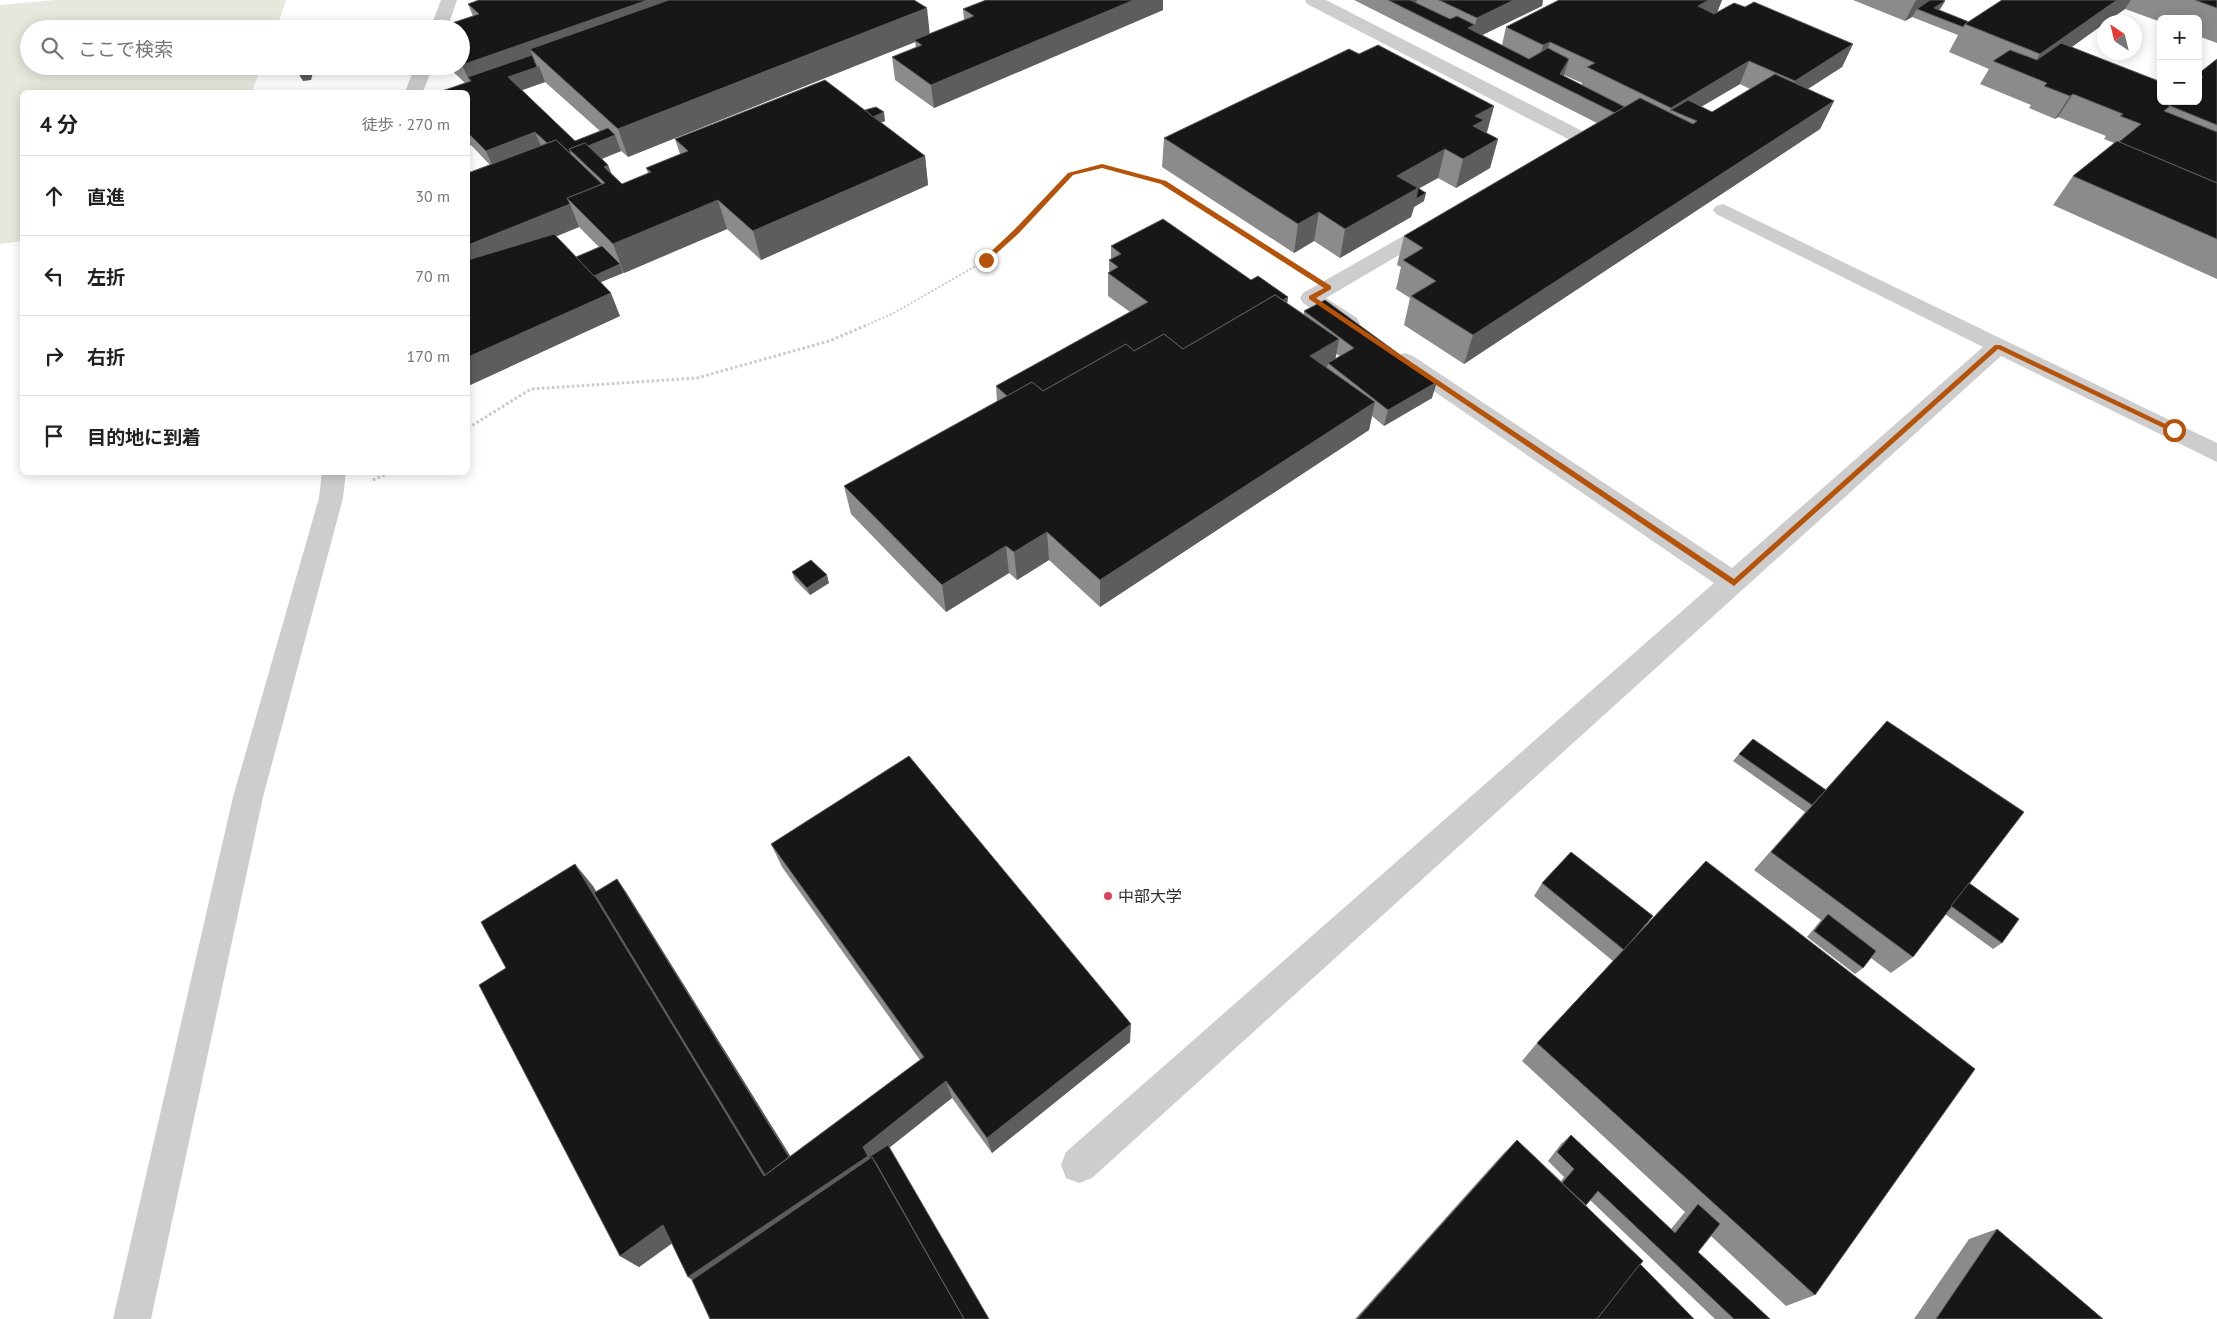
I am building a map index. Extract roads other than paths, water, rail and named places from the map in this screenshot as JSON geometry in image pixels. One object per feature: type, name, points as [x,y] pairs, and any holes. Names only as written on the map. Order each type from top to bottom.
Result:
[{"type":"street","points":[[441,20],[449,0]]},
{"type":"street","points":[[1313,0],[1583,139],[1566,149]]},
{"type":"street","points":[[415,90],[421,75]]},
{"type":"street","points":[[1723,210],[2217,453]]},
{"type":"street","points":[[1448,218],[1311,298],[1734,583]]},
{"type":"street","points":[[1079,1165],[1998,346]]},
{"type":"street","points":[[132,1319],[248,797],[331,498],[334,475]]},
{"type":"place","name":"中部大学","points":[[1108,896]]}]
